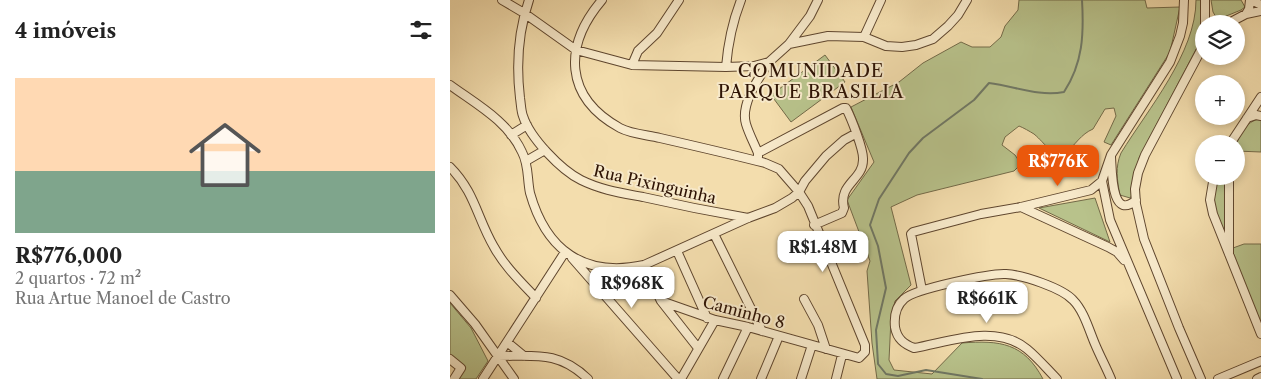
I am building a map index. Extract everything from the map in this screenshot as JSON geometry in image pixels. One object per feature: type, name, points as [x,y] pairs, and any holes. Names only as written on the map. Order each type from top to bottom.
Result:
[{"type":"street","points":[[502,0],[524,13],[576,50],[632,65],[726,68],[754,66],[768,62]]},
{"type":"street","name":"Rua Pixinguinha","points":[[529,0],[524,13],[518,49],[518,82],[523,116],[527,125],[553,159],[579,179],[598,188],[748,218]]},
{"type":"street","points":[[602,0],[583,27],[576,50],[574,69],[587,98],[599,114],[622,129],[758,157],[779,169],[799,192],[808,206],[814,225],[836,216],[843,210],[843,194],[862,167],[863,160],[861,147],[846,108],[758,157]]},
{"type":"street","points":[[632,65],[638,51],[656,33],[679,0]]},
{"type":"street","points":[[726,68],[733,21],[741,0]]},
{"type":"street","points":[[758,157],[745,116],[755,83],[768,62],[789,44],[810,16],[818,0]]},
{"type":"street","points":[[864,37],[881,0]]},
{"type":"street","points":[[789,44],[828,36],[864,37],[886,46],[902,47],[916,45],[933,39],[958,15],[967,0]]},
{"type":"street","points":[[1177,379],[1110,220],[1102,181],[1111,155],[1170,62],[1183,23],[1184,0]]},
{"type":"street","points":[[1205,0],[1205,15]]},
{"type":"street","points":[[1246,14],[1259,9],[1250,0]]},
{"type":"street","points":[[1246,14],[1249,10],[1250,0]]},
{"type":"street","points":[[1195,61],[1145,155],[1138,173],[1135,189],[1144,239],[1201,379]]},
{"type":"street","points":[[450,85],[496,118],[512,135],[526,161],[530,190],[536,213],[546,232],[680,379],[698,348],[711,319],[677,251]]},
{"type":"street","points":[[1236,135],[1261,98]]},
{"type":"street","points":[[1247,118],[1256,115],[1261,116]]},
{"type":"street","points":[[512,135],[527,125]]},
{"type":"street","points":[[567,254],[588,265],[608,268],[629,268],[644,265],[748,218],[775,208],[799,192],[805,181],[826,156],[844,140],[856,134]]},
{"type":"street","points":[[526,161],[545,150]]},
{"type":"street","points":[[1111,155],[1116,198],[1120,204],[1125,206],[1136,200]]},
{"type":"street","points":[[450,167],[462,179],[470,192],[484,227],[505,265],[536,298]]},
{"type":"street","points":[[922,290],[911,234],[913,232],[981,214],[1021,207],[1091,190],[1102,181]]},
{"type":"street","points":[[1212,185],[1210,200],[1212,214],[1261,334]]},
{"type":"street","points":[[1229,185],[1229,258]]},
{"type":"street","points":[[1021,207],[1108,247],[1117,252],[1128,264]]},
{"type":"street","name":"Caminho 8","points":[[661,301],[711,319],[748,327],[842,355],[859,358],[865,352],[865,345],[814,225]]},
{"type":"street","points":[[714,234],[762,331]]},
{"type":"street","points":[[484,379],[567,254]]},
{"type":"street","points":[[644,265],[661,301],[698,348]]},
{"type":"street","points":[[1057,379],[1026,348],[1014,341],[1000,337],[985,336],[914,348],[902,342],[898,337],[894,321],[899,305],[903,300],[922,290],[1000,274],[1017,276],[1065,294],[1073,299],[1085,320],[1111,379]]},
{"type":"street","points":[[450,295],[514,379]]},
{"type":"street","points":[[804,299],[818,326],[826,349]]},
{"type":"street","points":[[723,379],[748,327]]},
{"type":"street","points":[[761,379],[779,336]]},
{"type":"street","points":[[507,342],[524,356]]},
{"type":"street","points":[[800,379],[812,345]]},
{"type":"street","points":[[836,379],[842,355]]},
{"type":"street","points":[[498,356],[558,359],[576,367],[588,379]]},
{"type":"street","points":[[450,359],[461,368],[454,379]]},
{"type":"street","points":[[1218,379],[1261,361]]},
{"type":"street","points":[[1256,379],[1261,377]]},
{"type":"green space","points":[[1019,0],[1145,0],[1147,8],[1180,7],[1170,52],[1111,145],[1104,142],[1116,116],[1114,108],[1105,109],[1093,129],[1065,154],[1050,149],[1034,134],[1019,126],[1005,137],[1002,145],[1015,155],[1021,164],[1014,171],[917,195],[891,207],[911,285],[895,301],[891,319],[889,360],[894,370],[932,374],[962,343],[988,342],[1010,346],[1019,351],[1036,367],[1043,379],[877,379],[872,343],[867,271],[870,261],[847,200],[874,162],[851,107],[899,82],[923,63],[961,42],[972,47],[990,47],[1001,37],[1005,26],[1018,10]]},
{"type":"green space","points":[[1196,0],[1201,0],[1202,15],[1195,15],[1195,51],[1139,158],[1132,195],[1130,198],[1120,195],[1117,174],[1121,153],[1169,80],[1188,40],[1194,20]]},
{"type":"green space","points":[[1211,0],[1241,0],[1245,7],[1229,15],[1215,15]]},
{"type":"green space","points":[[825,55],[845,82],[791,122],[771,95]]},
{"type":"green space","points":[[1261,119],[1261,152],[1245,151],[1245,135],[1240,135],[1246,126]]},
{"type":"green space","points":[[1216,185],[1229,185],[1228,227],[1222,229],[1212,202]]},
{"type":"green space","points":[[1095,198],[1110,242],[1039,208]]},
{"type":"green space","points":[[1244,244],[1261,244],[1261,324],[1230,255],[1233,248]]},
{"type":"green space","points":[[450,303],[471,328],[488,361],[476,379],[457,379],[465,367],[450,356]]},
{"type":"waterway","points":[[982,379],[926,370],[898,376],[886,374],[878,364],[876,330],[886,288],[878,246],[870,225],[879,199],[909,153],[923,138],[974,100],[989,83],[1036,92],[1064,92],[1079,59],[1083,25],[1082,0]]},
{"type":"district","name":"COMUNIDADE PARQUE BRASILIA","points":[[811,81]]}]
